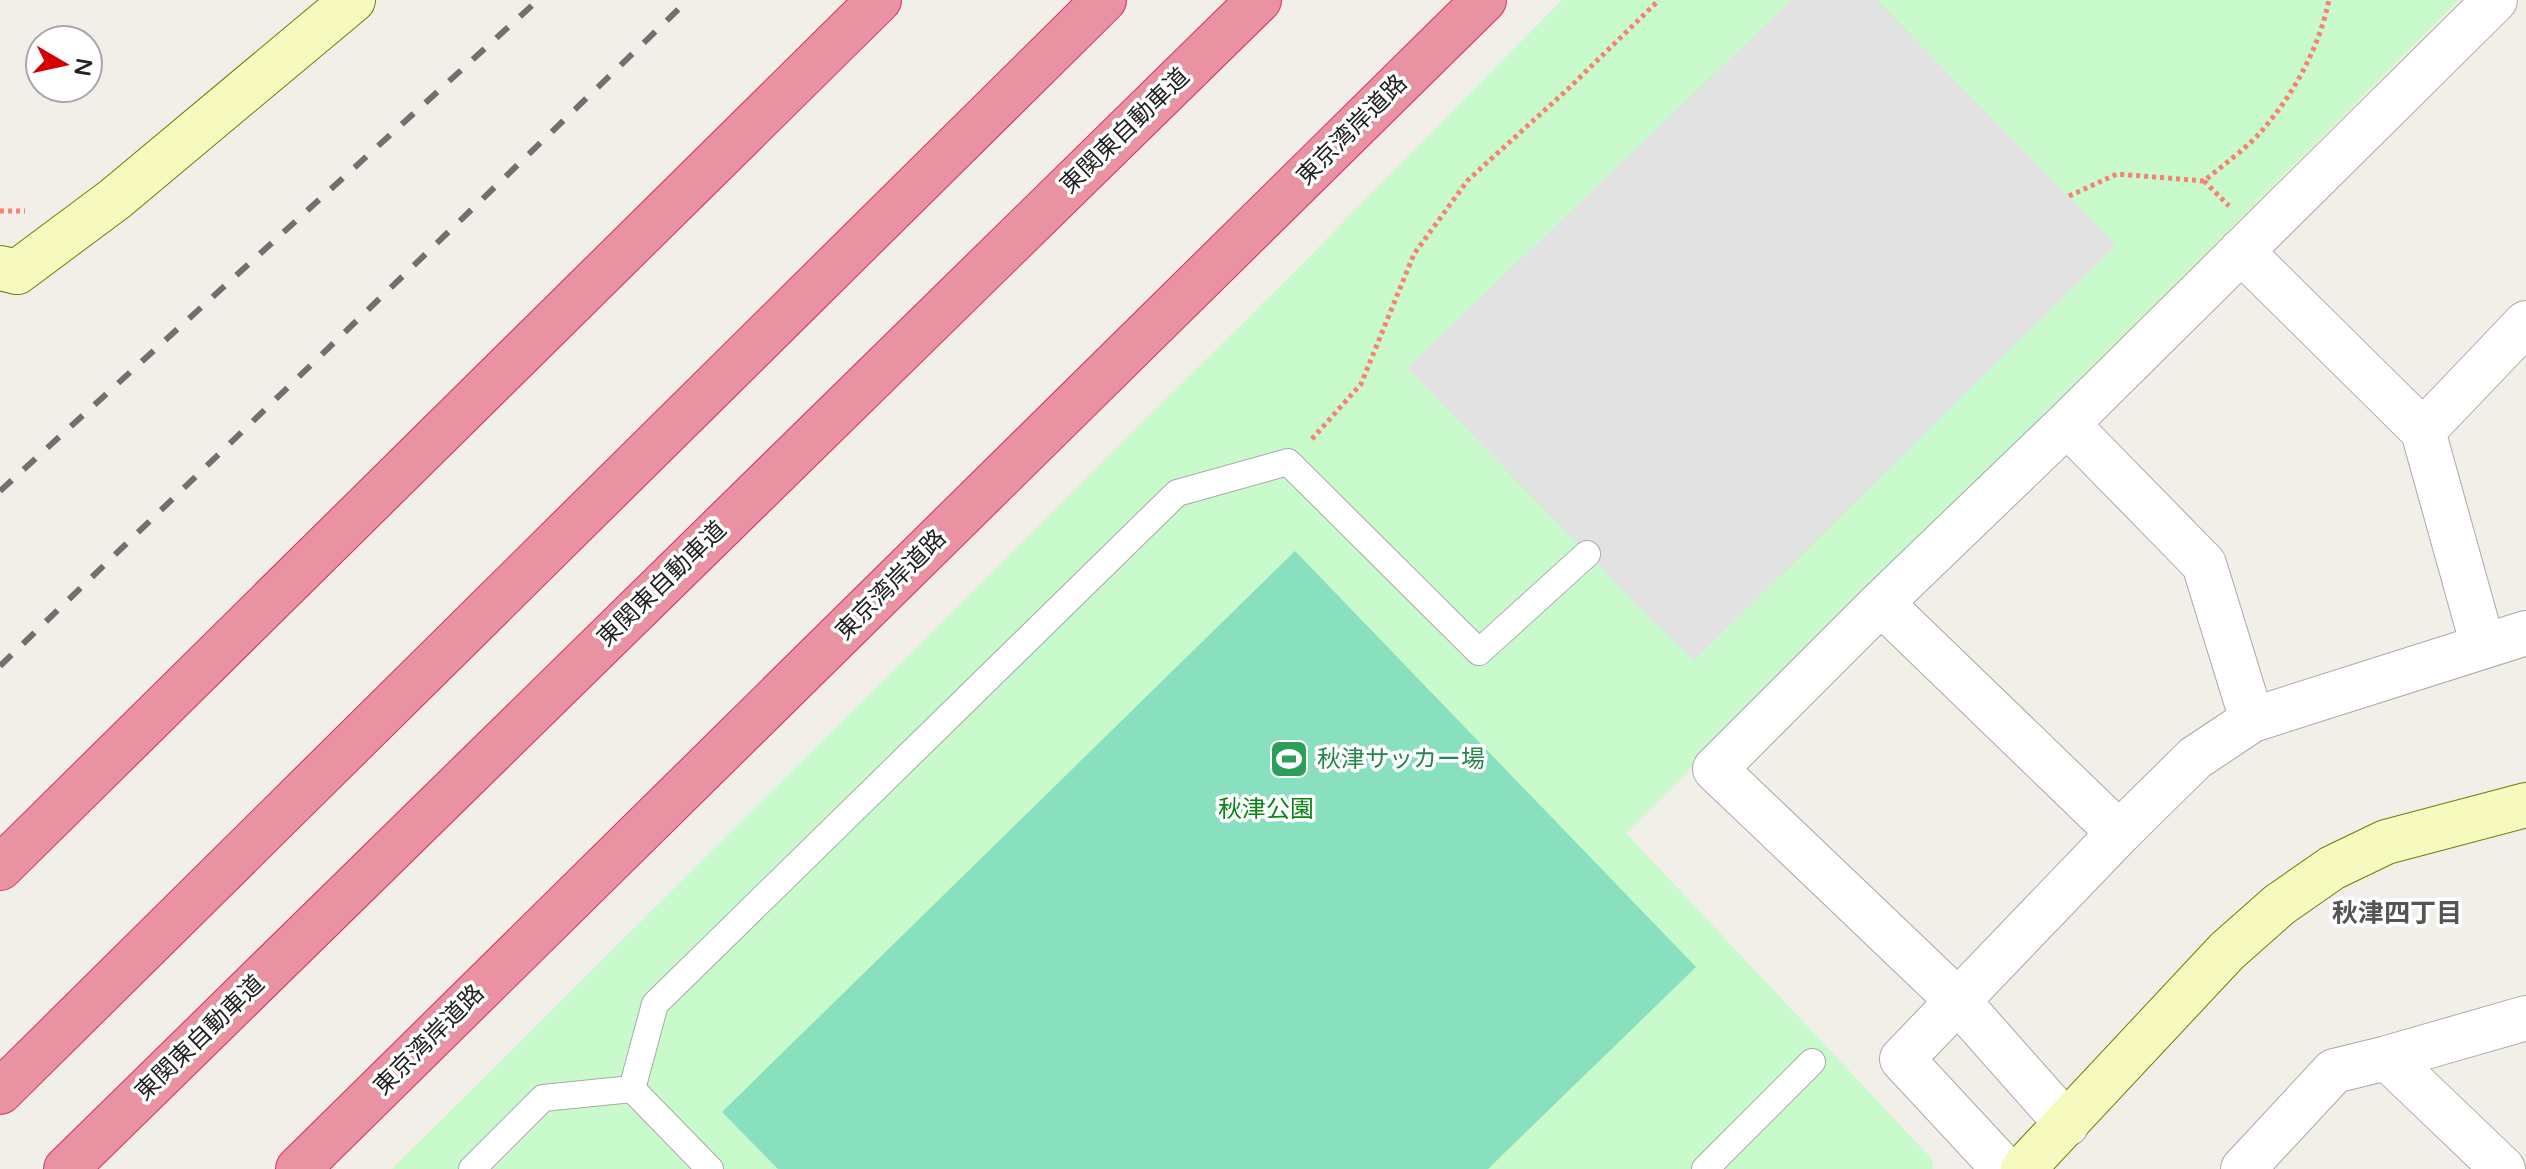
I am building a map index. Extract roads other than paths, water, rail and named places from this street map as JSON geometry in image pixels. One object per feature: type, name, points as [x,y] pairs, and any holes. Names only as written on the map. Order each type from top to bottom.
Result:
[{"type":"highway","points":[[0,868],[879,0]]},
{"type":"highway","points":[[0,1092],[1104,0]]},
{"type":"highway","name":"東関東自動車道","points":[[66,1169],[1259,0]]},
{"type":"highway","name":"東京湾岸道路","points":[[298,1169],[1484,0]]},
{"type":"street","points":[[0,268],[17,272],[115,199],[353,0]]},
{"type":"street","points":[[2067,1124],[1957,1000],[1715,769],[2495,0]]},
{"type":"street","points":[[2241,251],[2423,431],[2483,646]]},
{"type":"street","points":[[2423,431],[2526,323]]},
{"type":"street","points":[[2067,424],[2204,564],[2252,720]]},
{"type":"street","points":[[1881,603],[2119,833]]},
{"type":"street","points":[[2004,1169],[1902,1059],[2119,833],[2195,758],[2252,720],[2526,633]]},
{"type":"street","points":[[2023,1169],[2227,951],[2279,905],[2332,868],[2386,842],[2526,805]]},
{"type":"street","points":[[2243,1169],[2334,1071],[2526,1018]]},
{"type":"street","points":[[2387,1058],[2503,1169]]},
{"type":"lane","points":[[632,1089],[655,1004],[1177,493],[1288,462],[1479,652],[1587,554]]},
{"type":"lane","points":[[1705,1169],[1812,1062]]},
{"type":"lane","points":[[472,1169],[543,1098],[632,1089]]},
{"type":"lane","points":[[632,1089],[710,1169]]},
{"type":"railway","points":[[0,491],[538,0]]},
{"type":"railway","points":[[0,666],[688,0]]},
{"type":"place","name":"秋津サッカー場","points":[[1289,759]]},
{"type":"district","name":"秋津四丁目","points":[[2397,913]]},
{"type":"park label","name":"秋津公園","points":[[1266,809]]}]
